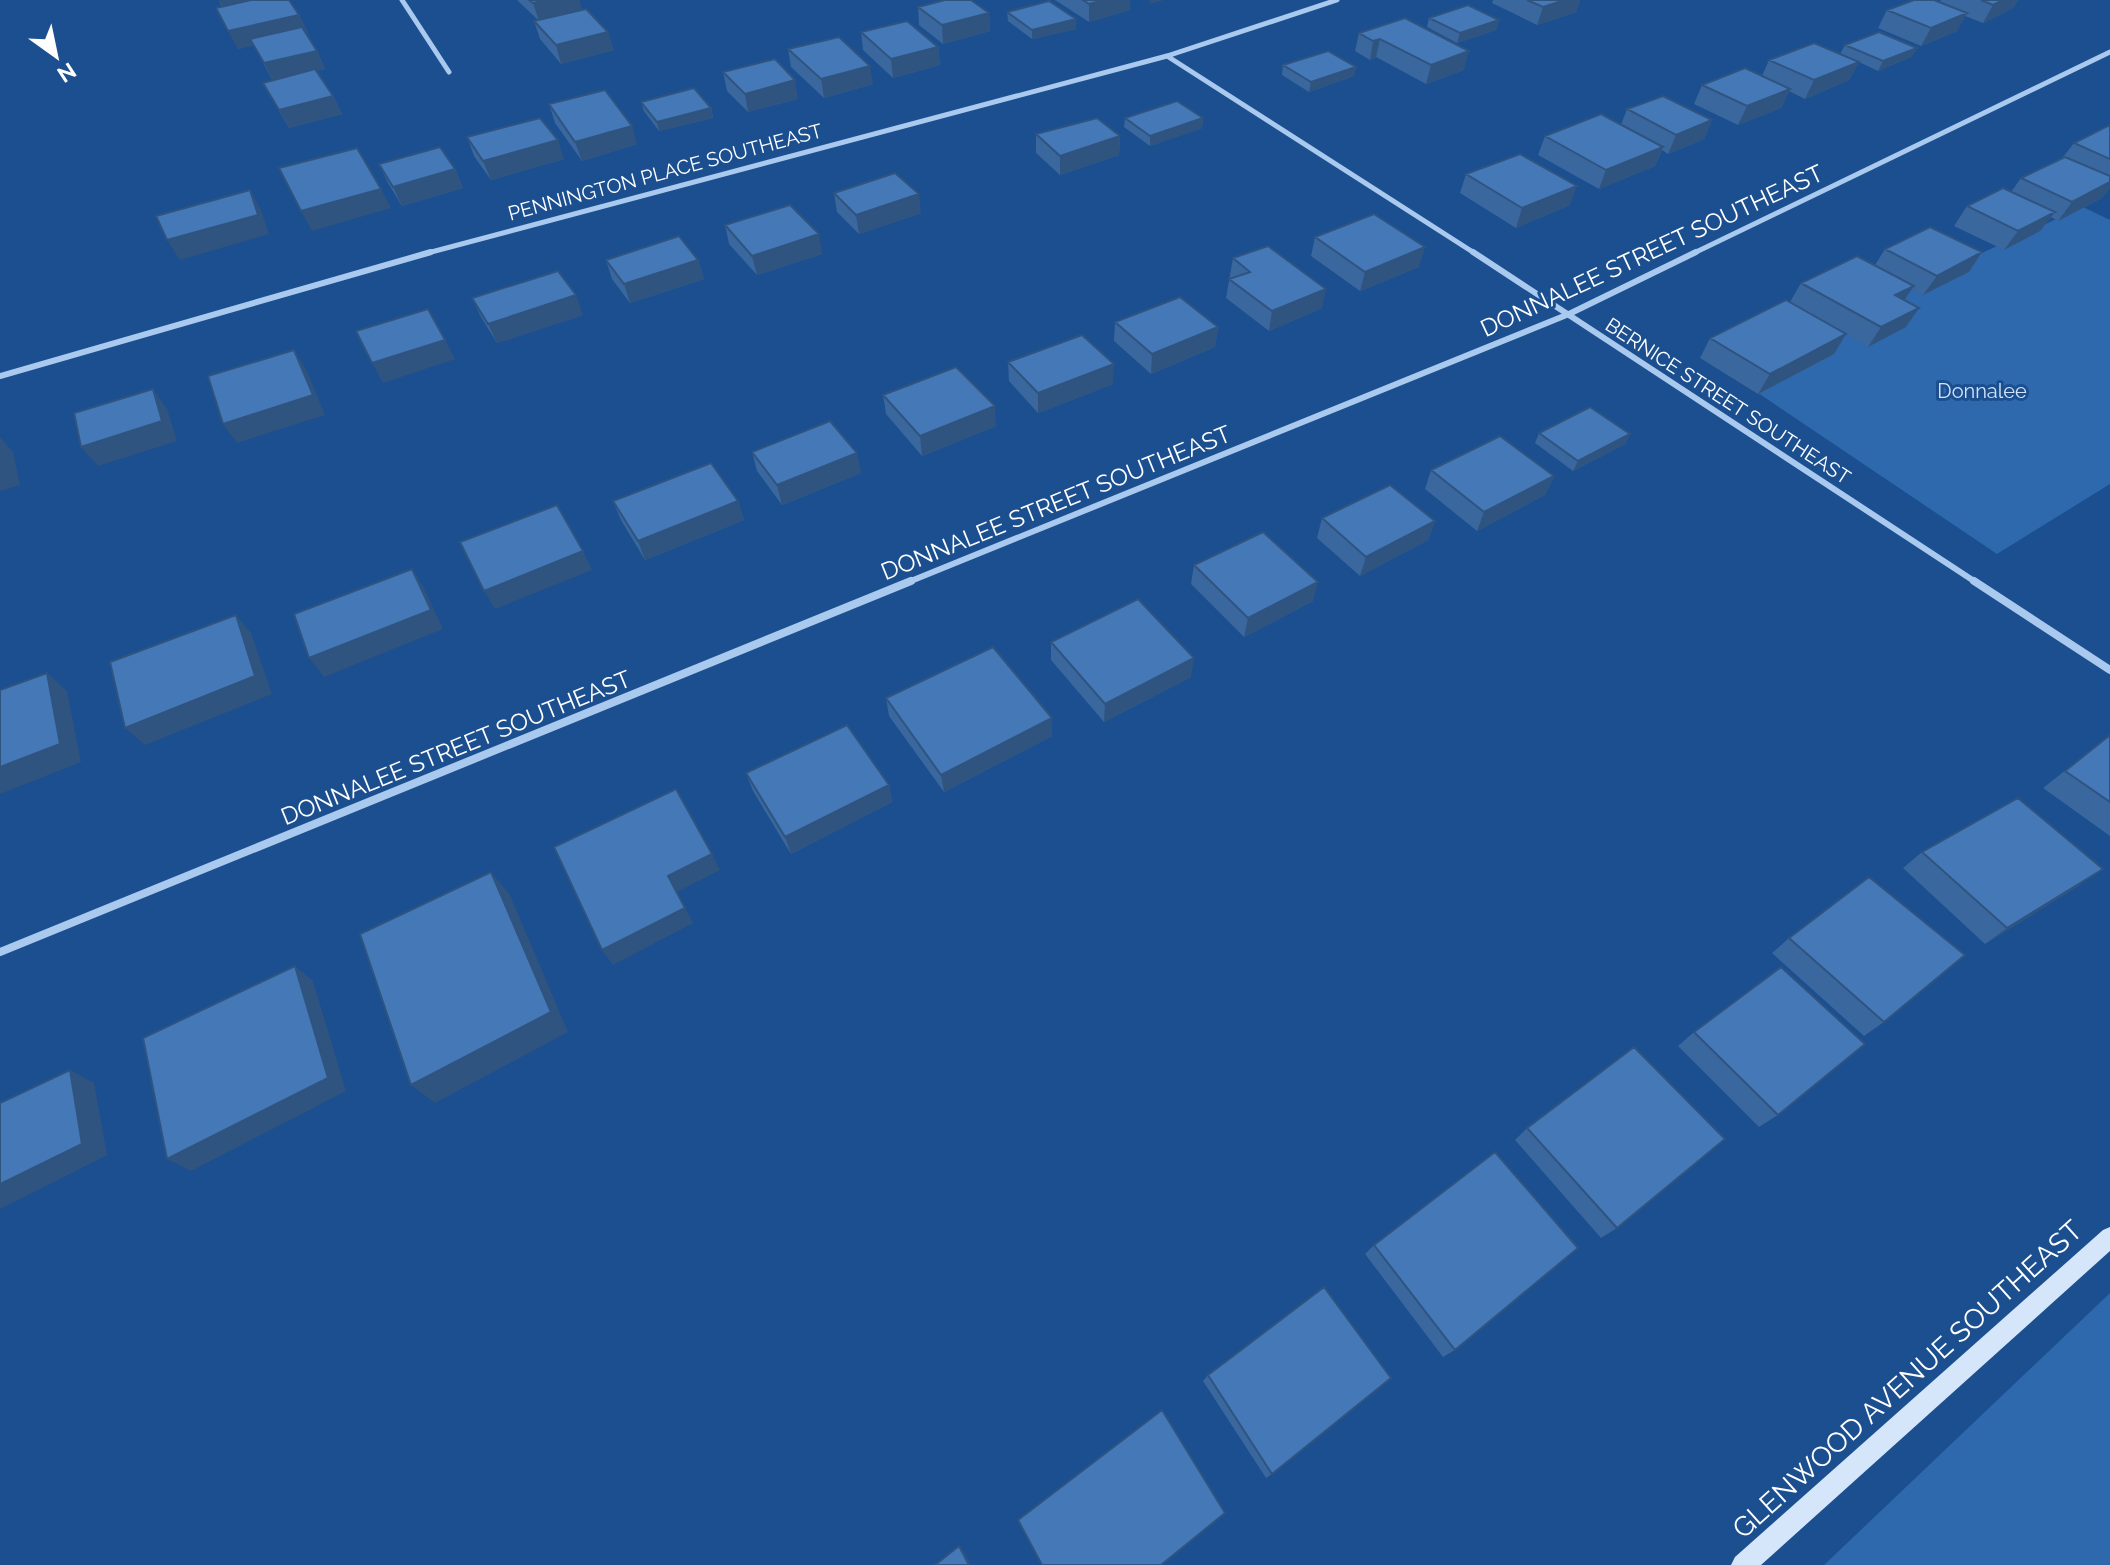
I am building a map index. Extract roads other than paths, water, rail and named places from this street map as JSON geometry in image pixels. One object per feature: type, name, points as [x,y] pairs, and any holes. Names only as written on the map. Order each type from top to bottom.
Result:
[{"type":"main road","name":"GLENWOOD AVENUE SOUTHEAST","points":[[1743,1565],[2110,1237]]},
{"type":"street","points":[[402,0],[449,72]]},
{"type":"street","name":"PENNINGTON PLACE SOUTHEAST","points":[[0,376],[537,222],[1167,56],[1337,0]]},
{"type":"street","name":"DONNALEE STREET SOUTHEAST","points":[[0,952],[1569,314],[2110,52]]},
{"type":"street","name":"BERNICE STREET SOUTHEAST","points":[[1167,56],[1569,314],[2110,670]]},
{"type":"park label","name":"Donnalee","points":[[1982,391]]}]
